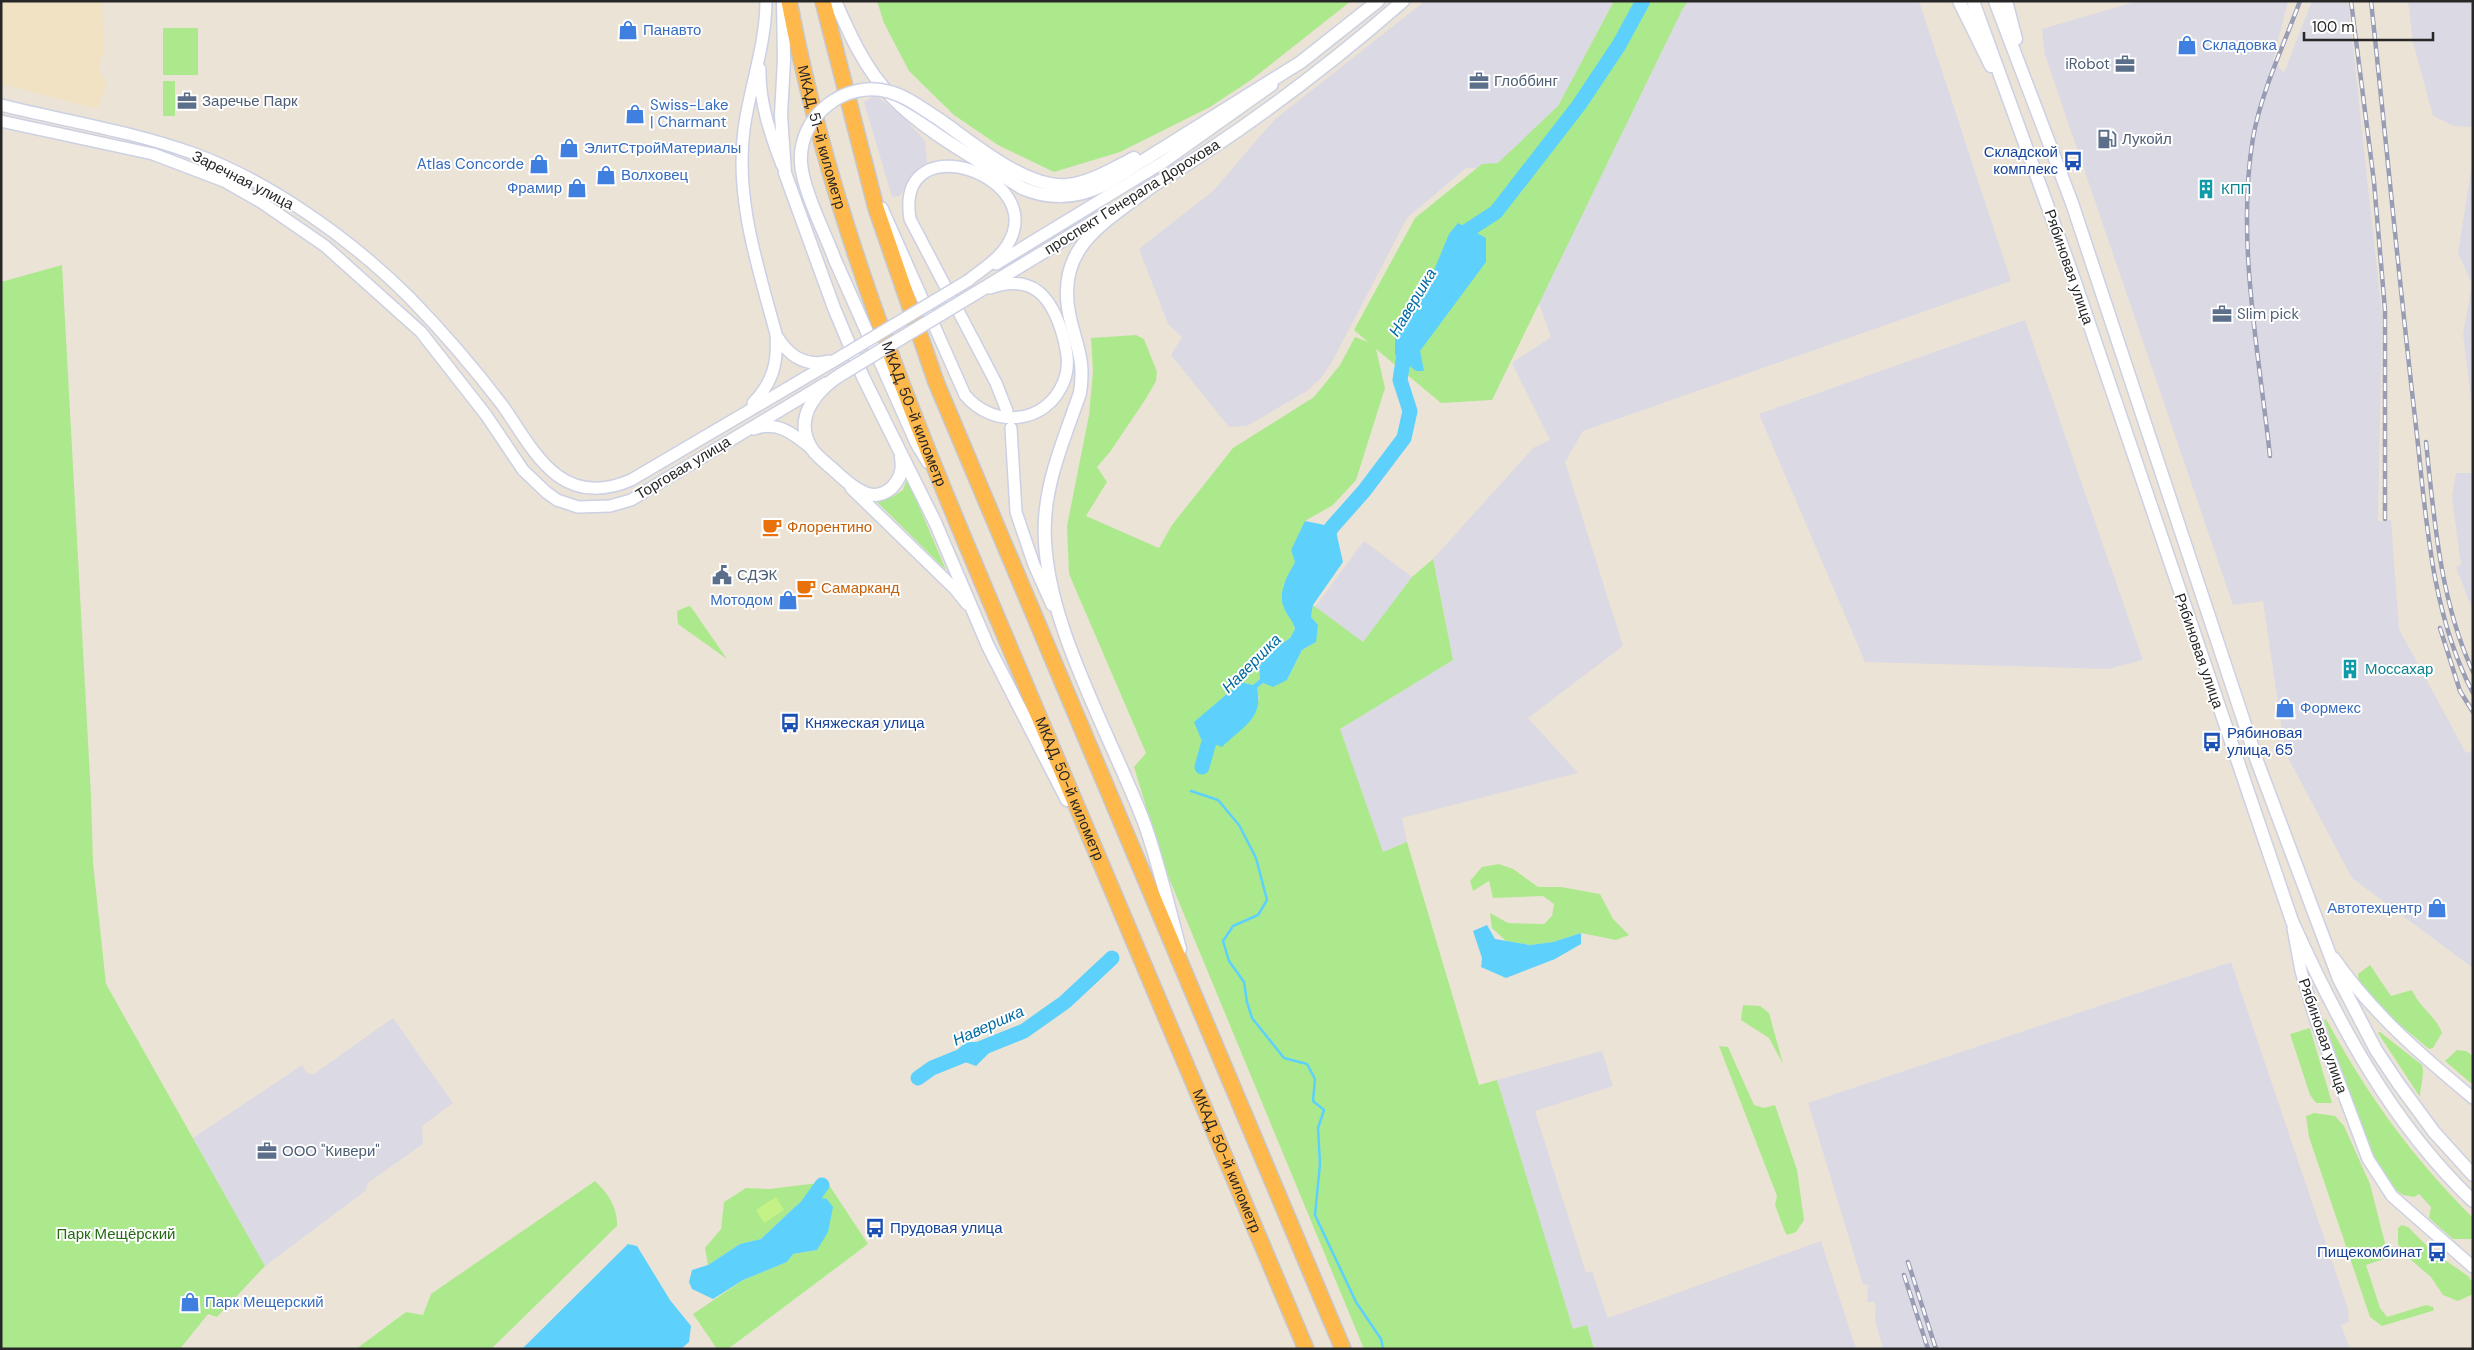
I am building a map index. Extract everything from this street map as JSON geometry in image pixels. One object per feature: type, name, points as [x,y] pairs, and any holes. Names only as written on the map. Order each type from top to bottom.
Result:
[{"type":"highway","name":"МКАД, 51-й километр","points":[[789,1],[828,160],[861,272]]},
{"type":"highway","points":[[823,1],[867,175],[893,262],[956,435],[1343,1349]]},
{"type":"highway","name":"МКАД, 50-й километр","points":[[861,272],[904,394],[1306,1349]]},
{"type":"main road","points":[[783,1],[784,60],[781,115],[785,173],[834,308],[863,377],[935,522],[971,608],[1011,693],[1104,871]]},
{"type":"main road","points":[[835,1],[864,61],[891,96],[921,122],[1029,191],[1063,197],[1090,192],[1301,62]]},
{"type":"main road","name":"проспект Генерала Дорохова","points":[[1301,62],[1378,1]]},
{"type":"main road","name":"проспект Генерала Дорохова","points":[[845,372],[1204,154],[1269,108],[1403,1]]},
{"type":"main road","points":[[1958,1],[1975,38],[2009,99]]},
{"type":"main road","name":"Рябиновая улица","points":[[1973,1],[2073,276],[2292,921]]},
{"type":"main road","name":"Рябиновая улица","points":[[1995,1],[2072,203],[2257,761],[2326,946]]},
{"type":"main road","points":[[2006,1],[2025,78]]},
{"type":"main road","points":[[941,483],[916,444],[835,260],[803,173],[802,145],[814,119],[826,105],[842,95],[870,89],[898,95],[940,120],[1024,176],[1054,185],[1068,186],[1086,181],[1178,138]]},
{"type":"main road","points":[[1148,188],[1086,240],[1074,256],[1068,273],[1067,302],[1082,359],[1082,375],[1080,392],[1048,494],[1045,521],[1049,577],[1065,631],[1145,825],[1195,999]]},
{"type":"main road","name":"Торговая улица","points":[[830,381],[845,372]]},
{"type":"main road","points":[[830,381],[806,410],[804,428],[812,449],[845,481],[863,492],[875,495],[891,488],[901,473],[902,463],[898,446]]},
{"type":"main road","points":[[2292,921],[2341,1021],[2382,1093],[2417,1140],[2473,1201]]},
{"type":"main road","points":[[2326,946],[2356,1013],[2398,1083],[2434,1132],[2473,1175]]},
{"type":"street","points":[[743,413],[765,391],[771,381],[777,351],[776,334],[748,228],[742,153],[744,128],[761,43],[766,1]]},
{"type":"street","points":[[761,43],[760,75],[763,97],[769,126],[785,173]]},
{"type":"street","name":"проспект Генерала Дорохова","points":[[837,358],[1165,161],[1262,94],[1301,62]]},
{"type":"street","name":"Заречная улица","points":[[1,105],[158,142],[194,154],[232,171],[290,203],[335,233],[401,290]]},
{"type":"street","name":"Заречная улица","points":[[1,121],[153,154],[224,181],[295,224],[325,246],[390,302]]},
{"type":"street","points":[[969,280],[1006,247],[1014,225],[1012,205],[1000,188],[975,171],[959,165],[937,166],[926,172],[912,190],[908,209],[910,219],[996,383],[1007,410]]},
{"type":"street","points":[[867,175],[910,267],[965,395],[981,410],[992,415],[1014,419],[1032,414],[1043,408],[1059,391],[1067,369],[1063,339],[1054,310],[1039,291],[1017,283],[1006,283],[976,293]]},
{"type":"street","name":"Торговая улица","points":[[401,290],[460,351],[548,467],[572,484],[599,489],[622,483],[837,358]]},
{"type":"street","name":"Торговая улица","points":[[390,302],[421,332],[449,365],[534,482],[557,500],[568,505],[598,508],[631,500],[738,434],[830,381]]},
{"type":"street","points":[[776,334],[785,349],[800,360],[824,362],[837,358]]},
{"type":"street","points":[[738,434],[759,427],[782,427],[812,449]]},
{"type":"street","points":[[1011,428],[1016,512],[1034,565],[1065,631]]},
{"type":"street","points":[[845,481],[869,507],[955,588],[971,608]]},
{"type":"street","name":"Рябиновая улица","points":[[2292,921],[2295,944],[2314,1015],[2368,1159],[2392,1196],[2473,1267]]},
{"type":"street","name":"Рябиновая улица","points":[[2326,946],[2360,995],[2381,1017],[2473,1098]]},
{"type":"shaded area","points":[[1,1],[107,1],[102,4],[104,54],[100,59],[100,73],[107,83],[98,109],[1,84]]},
{"type":"shaded area","points":[[1425,1],[1614,1],[1558,106],[1501,169],[1466,168],[1407,218],[1333,360],[1321,378],[1307,391],[1247,426],[1229,427],[1171,355],[1182,337],[1168,324],[1139,249],[1214,190],[1274,120]]},
{"type":"shaded area","points":[[1689,1],[1919,1],[2011,281],[1583,431],[1565,462],[1623,646],[1528,718],[1578,773],[1402,818],[1407,842],[1383,853],[1340,729],[1453,660],[1433,559],[1533,448],[1550,440],[1512,363],[1551,337],[1539,303],[1683,8]]},
{"type":"shaded area","points":[[2138,1],[2288,1],[2273,61],[2284,73],[2312,1],[2348,1],[2382,316],[2378,521],[2391,520],[2399,629],[2466,753],[2473,751],[2473,968],[2352,878],[2285,752],[2263,601],[2233,605],[2045,55],[2042,29]]},
{"type":"shaded area","points":[[2408,1],[2473,1],[2473,127],[2454,126],[2433,116],[2413,42]]},
{"type":"shaded area","points":[[876,95],[904,118],[925,141],[927,164],[910,178],[900,196],[892,197],[864,102]]},
{"type":"shaded area","points":[[2473,159],[2473,415],[2463,334],[2472,284],[2458,253]]},
{"type":"shaded area","points":[[2025,320],[2143,660],[2108,669],[1865,662],[1759,414]]},
{"type":"shaded area","points":[[2456,473],[2473,473],[2473,611],[2456,567],[2461,565],[2452,497]]},
{"type":"shaded area","points":[[1364,541],[1412,577],[1363,643],[1315,607]]},
{"type":"shaded area","points":[[2231,962],[2348,1309],[2349,1322],[2341,1325],[2350,1349],[1883,1349],[1875,1320],[1876,1305],[1874,1302],[1867,1302],[1868,1285],[1863,1284],[1808,1103]]},
{"type":"shaded area","points":[[393,1018],[453,1103],[422,1126],[423,1144],[368,1183],[365,1191],[265,1266],[193,1138],[302,1065],[307,1073],[314,1074]]},
{"type":"shaded area","points":[[1602,1051],[1613,1086],[1535,1111],[1586,1273],[1592,1271],[1608,1318],[1821,1241],[1856,1349],[1594,1349],[1587,1326],[1573,1330],[1497,1080]]},
{"type":"green space","points":[[877,1],[1351,1],[1251,80],[1210,107],[1120,152],[1054,172],[998,145],[954,115],[909,71],[884,23]]},
{"type":"green space","points":[[1614,1],[1689,1],[1683,8],[1492,400],[1441,403],[1376,349],[1385,388],[1356,480],[1333,505],[1305,521],[1295,562],[1283,586],[1283,607],[1293,620],[1295,629],[1290,638],[1258,660],[1260,679],[1253,685],[1241,682],[1260,700],[1256,689],[1263,683],[1287,680],[1302,650],[1316,642],[1311,617],[1313,605],[1363,642],[1412,577],[1433,559],[1453,660],[1340,729],[1383,852],[1407,842],[1479,1085],[1497,1080],[1573,1329],[1587,1325],[1594,1349],[1364,1349],[1164,866],[1134,767],[1146,753],[1069,574],[1067,526],[1089,415],[1093,371],[1091,338],[1136,335],[1144,339],[1157,372],[1156,381],[1147,397],[1110,452],[1097,467],[1107,482],[1086,516],[1159,548],[1172,525],[1233,448],[1314,397],[1340,365],[1355,337],[1368,342],[1354,330],[1415,218],[1482,164],[1498,163],[1558,106]]},
{"type":"green space","points":[[163,28],[198,28],[198,75],[163,75]]},
{"type":"green space","points":[[163,81],[175,81],[175,116],[163,116]]},
{"type":"green space","name":"Парк Мещёрский","points":[[62,265],[93,863],[106,984],[265,1266],[217,1317],[208,1314],[180,1349],[1,1349],[1,282]]},
{"type":"green space","points":[[907,478],[946,570],[875,500],[892,497],[903,490]]},
{"type":"green space","points":[[689,606],[727,659],[678,624],[677,611]]},
{"type":"green space","points":[[1499,864],[1513,869],[1538,887],[1561,887],[1600,894],[1613,919],[1629,935],[1616,940],[1581,933],[1553,942],[1530,945],[1506,941],[1492,928],[1490,913],[1508,923],[1544,924],[1552,916],[1554,904],[1543,896],[1493,898],[1489,881],[1473,891],[1470,881],[1482,867]]},
{"type":"green space","points":[[2370,965],[2391,996],[2412,990],[2442,1033],[2433,1048],[2429,1049],[2383,1011],[2359,985],[2358,974]]},
{"type":"green space","points":[[1743,1005],[1760,1006],[1769,1013],[1783,1064],[1769,1038],[1741,1020]]},
{"type":"green space","points":[[2326,1019],[2358,1074],[2392,1124],[2430,1172],[2473,1218],[2473,1239],[2453,1239],[2429,1218],[2431,1207],[2419,1194],[2414,1197],[2403,1195],[2391,1183],[2367,1141],[2324,1020]]},
{"type":"green space","points":[[2310,1028],[2332,1103],[2316,1103],[2310,1095],[2290,1034]]},
{"type":"green space","points":[[2380,1032],[2422,1065],[2420,1097],[2378,1033]]},
{"type":"green space","points":[[1719,1046],[1728,1047],[1754,1105],[1764,1108],[1775,1105],[1797,1170],[1804,1220],[1796,1232],[1787,1235],[1785,1232],[1775,1205],[1777,1196]]},
{"type":"green space","points":[[2457,1050],[2466,1051],[2473,1056],[2473,1085],[2445,1061]]},
{"type":"green space","points":[[2314,1113],[2335,1116],[2344,1126],[2370,1184],[2388,1255],[2384,1259],[2366,1265],[2380,1308],[2387,1317],[2426,1305],[2433,1307],[2434,1310],[2382,1326],[2370,1317],[2309,1137],[2306,1116]]},
{"type":"green space","points":[[595,1181],[614,1207],[617,1226],[491,1349],[356,1349],[406,1312],[423,1315],[431,1294]]},
{"type":"green space","points":[[827,1182],[868,1244],[728,1349],[717,1349],[693,1314],[743,1280],[787,1262],[793,1254],[817,1250],[798,1204],[761,1239],[740,1244],[708,1265],[705,1248],[721,1229],[724,1202],[746,1188],[769,1189]]},
{"type":"green space","points":[[776,1197],[784,1210],[764,1223],[756,1210]]},
{"type":"green space","points":[[2402,1225],[2408,1227],[2432,1251],[2468,1276],[2473,1283],[2473,1294],[2458,1301],[2443,1295],[2431,1277],[2403,1253],[2398,1244],[2398,1228]]},
{"type":"water","points":[[1458,223],[1486,238],[1486,262],[1420,351],[1424,371],[1416,371],[1395,355],[1395,336],[1418,288],[1432,275],[1449,234]]},
{"type":"water","points":[[1305,521],[1335,527],[1343,562],[1313,605],[1311,617],[1318,625],[1316,642],[1302,650],[1287,680],[1273,687],[1263,683],[1257,688],[1257,707],[1250,722],[1222,747],[1201,739],[1194,722],[1241,682],[1253,685],[1260,679],[1258,660],[1290,638],[1295,629],[1284,608],[1282,596],[1284,584],[1295,562],[1291,550]]},
{"type":"water","points":[[1487,925],[1495,939],[1530,945],[1553,942],[1581,933],[1581,944],[1555,959],[1506,978],[1481,967],[1482,958],[1473,931]]},
{"type":"water","points":[[966,1042],[993,1042],[990,1052],[976,1066],[965,1062],[957,1050]]},
{"type":"water","points":[[815,1197],[827,1199],[833,1207],[828,1232],[817,1250],[793,1254],[787,1262],[743,1280],[713,1299],[692,1289],[689,1282],[692,1270],[708,1265],[740,1244],[761,1239],[798,1204]]},
{"type":"water","points":[[628,1244],[637,1246],[670,1300],[691,1326],[689,1342],[681,1349],[522,1349]]},
{"type":"waterway","name":"Навершка","points":[[1461,246],[1467,231],[1496,212],[1579,105],[1619,45],[1643,1]]},
{"type":"waterway","name":"Навершка","points":[[1323,543],[1332,527],[1364,491],[1404,438],[1410,411],[1400,380],[1406,342]]},
{"type":"waterway","name":"Навершка","points":[[1202,767],[1212,731],[1218,724]]},
{"type":"waterway","points":[[1191,791],[1218,800],[1239,825],[1256,858],[1267,900],[1258,915],[1233,926],[1223,941],[1229,961],[1244,982],[1252,1018],[1284,1058],[1307,1064],[1315,1079],[1313,1101],[1324,1110],[1318,1128],[1320,1164],[1315,1215],[1356,1302],[1381,1339],[1383,1349]]},
{"type":"waterway","name":"Навершка","points":[[918,1078],[932,1068],[1024,1031],[1065,1002],[1112,958]]},
{"type":"waterway","name":"Навершка","points":[[802,1213],[822,1185]]},
{"type":"railway","points":[[2270,456],[2251,297],[2247,216],[2248,176],[2253,138],[2261,103],[2300,1]]},
{"type":"railway","points":[[2351,1],[2374,182],[2385,310],[2385,519]]},
{"type":"railway","points":[[2371,1],[2409,366],[2432,558],[2447,628],[2458,661],[2473,693]]},
{"type":"railway","points":[[2426,442],[2440,559],[2453,617],[2473,672]]},
{"type":"railway","points":[[2440,628],[2460,691],[2473,712]]},
{"type":"railway","points":[[1908,1262],[1936,1349]]},
{"type":"railway","points":[[1904,1275],[1928,1349]]},
{"type":"place","name":"Панавто","points":[[628,30]]},
{"type":"place","name":"Складовка","points":[[2187,45]]},
{"type":"place","name":"iRobot","points":[[2125,64]]},
{"type":"place","name":"Глоббинг","points":[[1479,81]]},
{"type":"place","name":"Заречье Парк","points":[[187,101]]},
{"type":"place","name":"Swiss-Lake | Charmant","points":[[635,114]]},
{"type":"place","name":"Лукойл","points":[[2107,139]]},
{"type":"place","name":"ЭлитСтройМатериалы","points":[[569,148]]},
{"type":"place","name":"Складской комплекс","points":[[2073,161]]},
{"type":"place","name":"Atlas Concorde","points":[[539,164]]},
{"type":"place","name":"Волховец","points":[[606,175]]},
{"type":"place","name":"Фрамир","points":[[577,188]]},
{"type":"place","name":"КПП","points":[[2206,189]]},
{"type":"place","name":"Slim pick","points":[[2222,314]]},
{"type":"place","name":"Флорентино","points":[[772,527]]},
{"type":"place","name":"СДЭК","points":[[722,575]]},
{"type":"place","name":"Самарканд","points":[[806,588]]},
{"type":"place","name":"Мотодом","points":[[788,600]]},
{"type":"place","name":"Моссахар","points":[[2350,669]]},
{"type":"place","name":"Формекс","points":[[2285,708]]},
{"type":"place","name":"Княжеская улица","points":[[790,723]]},
{"type":"place","name":"Рябиновая улица, 65","points":[[2212,742]]},
{"type":"place","name":"Автотехцентр","points":[[2437,908]]},
{"type":"place","name":"ООО \"Кивери\"","points":[[267,1151]]},
{"type":"place","name":"Прудовая улица","points":[[875,1228]]},
{"type":"place","name":"Пищекомбинат","points":[[2437,1252]]},
{"type":"place","name":"Парк Мещерский","points":[[190,1302]]}]
